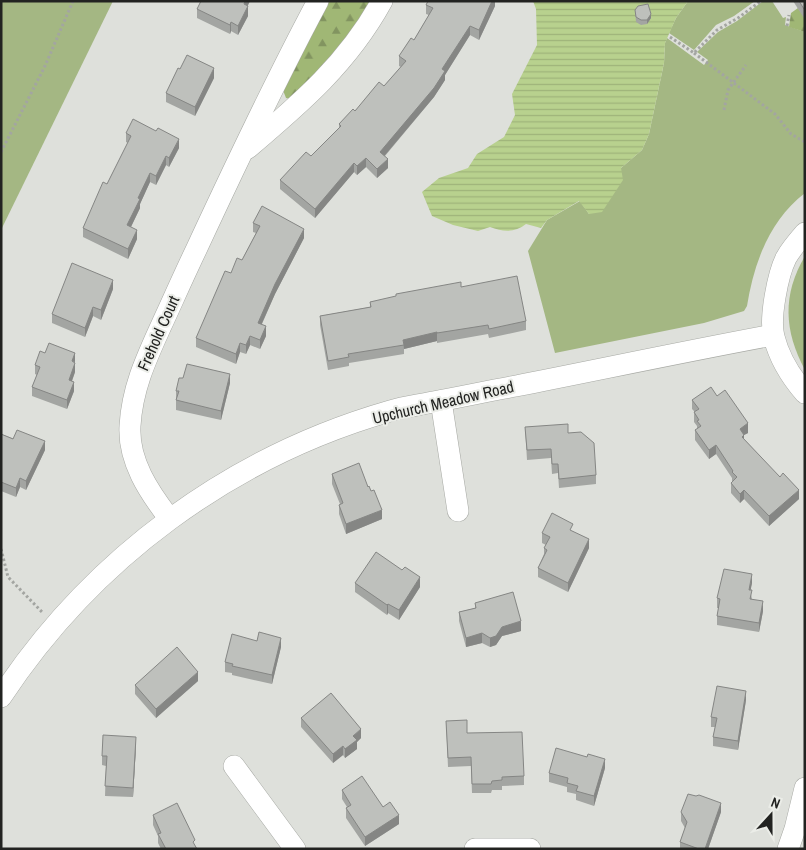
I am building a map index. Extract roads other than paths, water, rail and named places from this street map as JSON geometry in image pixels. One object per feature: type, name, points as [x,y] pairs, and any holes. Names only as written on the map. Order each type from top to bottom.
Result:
[{"type":"street","name":"Frehold Court","points":[[169,518],[144,483],[133,454],[129,428],[138,378],[276,82],[318,1]]},
{"type":"street","name":"Frehold Court","points":[[244,151],[298,106],[322,82],[356,43],[382,1]]},
{"type":"street","points":[[805,233],[786,257],[780,274],[776,289],[773,335],[785,365],[805,393]]},
{"type":"street","name":"Upchurch Meadow Road","points":[[1,697],[55,624],[112,567],[169,518],[226,482],[271,457],[310,440],[391,411],[773,335]]},
{"type":"street","points":[[441,401],[458,511]]},
{"type":"street","points":[[234,766],[295,849]]},
{"type":"street","points":[[788,849],[805,788]]},
{"type":"street","points":[[475,849],[530,849]]}]
